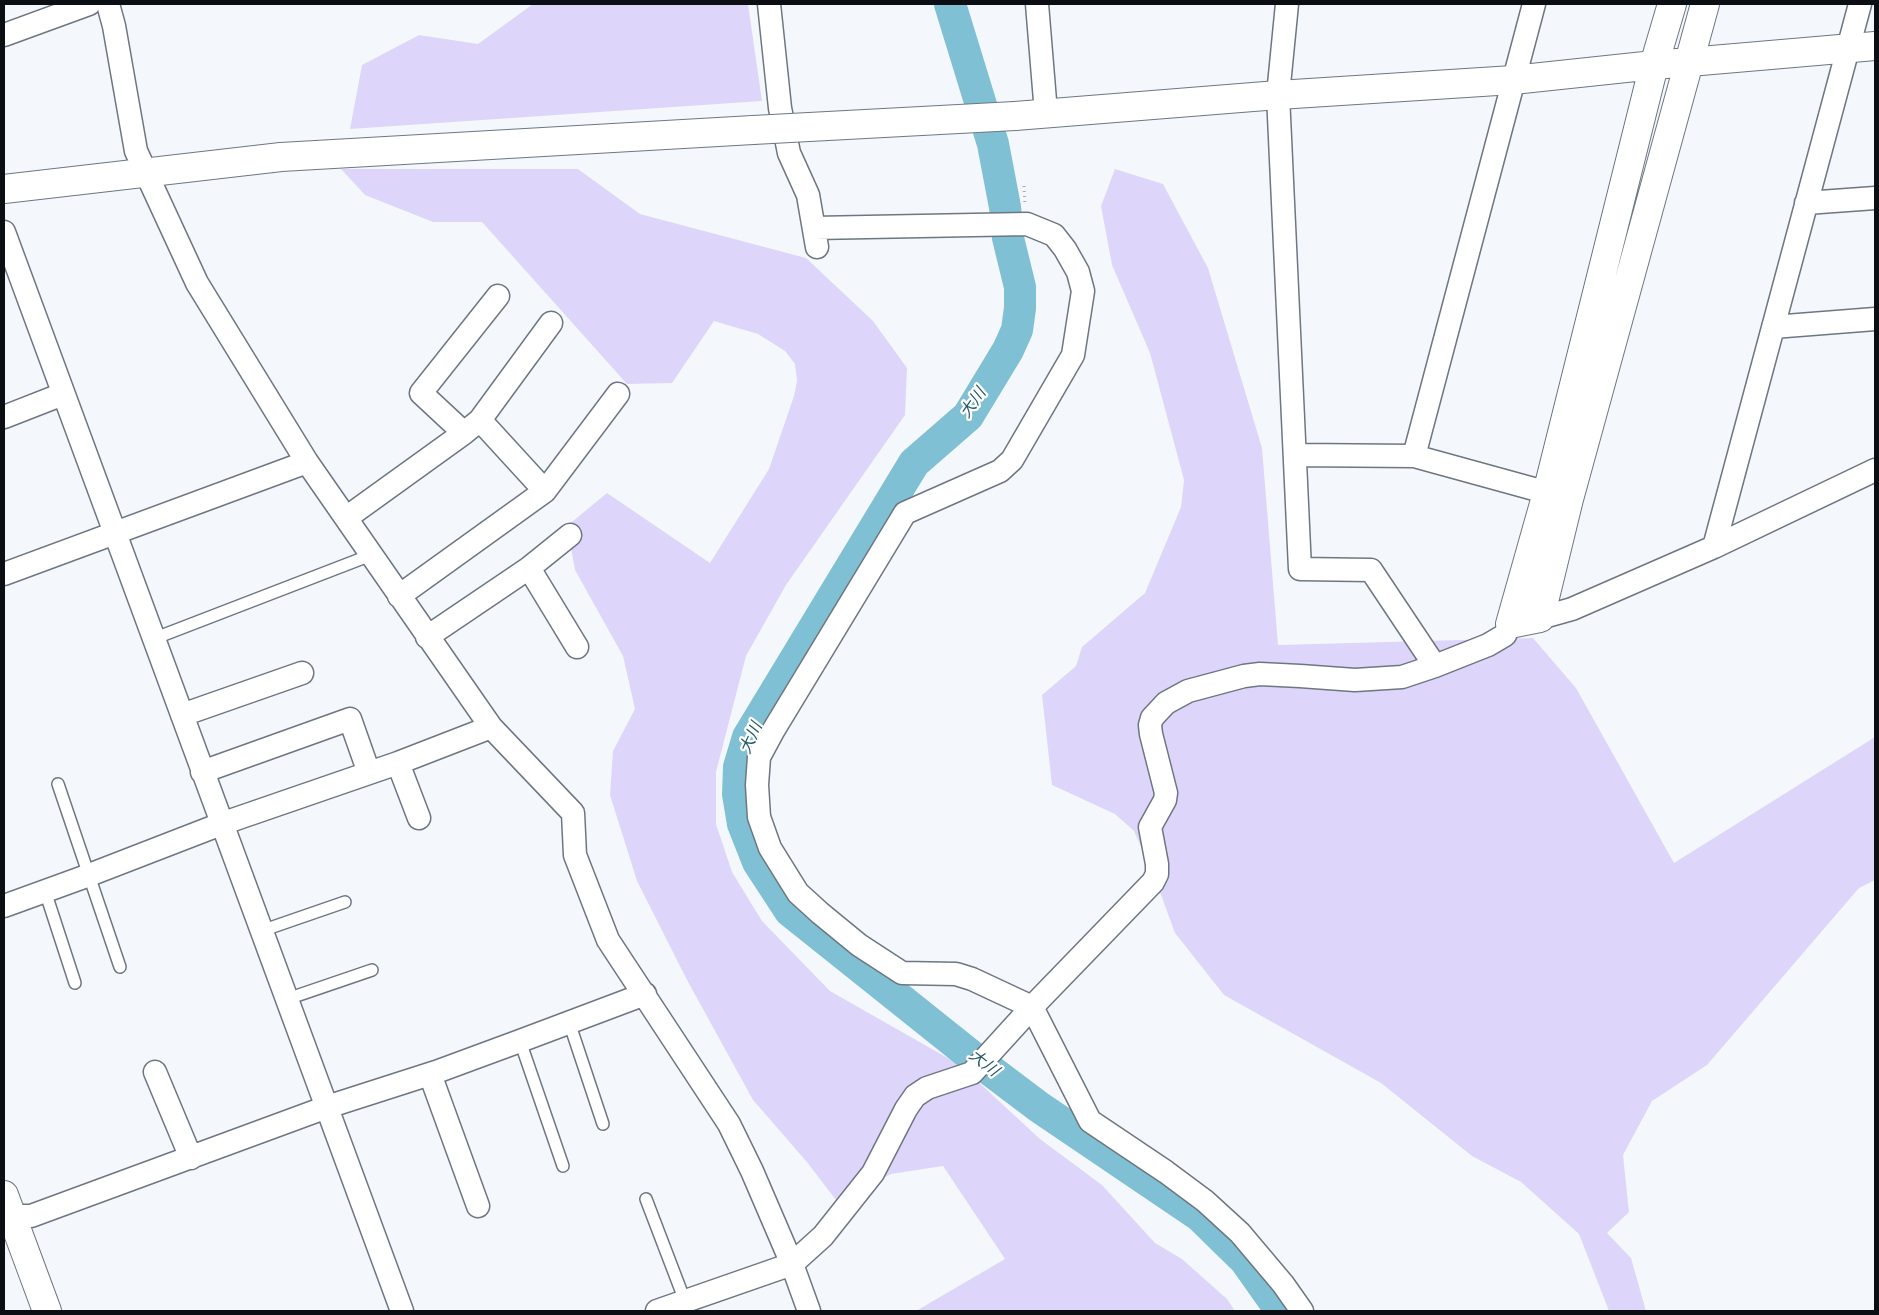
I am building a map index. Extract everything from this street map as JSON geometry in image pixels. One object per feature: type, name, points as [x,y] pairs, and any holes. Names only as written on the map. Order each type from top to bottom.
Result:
[{"type":"street","points":[[4,35],[89,4]]},
{"type":"street","points":[[108,4],[114,26],[136,151],[197,283],[307,462],[427,637],[491,727],[573,813],[575,855],[608,940],[729,1124],[752,1171],[792,1264],[809,1311]]},
{"type":"street","points":[[769,4],[780,108],[789,153],[808,195],[816,238],[988,224],[1027,224],[1054,235],[1078,272],[1083,291],[1073,355],[1012,460],[1000,471],[905,513],[773,731],[759,757],[758,785],[759,817],[770,848],[798,893],[859,945],[902,973],[956,974],[964,976],[1032,1007],[1090,1121],[1166,1172],[1205,1201],[1240,1233],[1302,1311]]},
{"type":"street","points":[[1038,4],[1046,113]]},
{"type":"street","points":[[1287,4],[1278,94],[1300,569],[1371,570],[1435,666]]},
{"type":"street","points":[[1414,456],[1534,4]]},
{"type":"street","points":[[1540,618],[1558,496],[1654,65],[1672,4]]},
{"type":"street","points":[[659,1311],[792,1264],[823,1236],[873,1173],[906,1109],[915,1096],[927,1088],[972,1073],[1032,1007],[1153,882],[1157,874],[1157,864],[1150,827],[1165,800],[1166,793],[1150,725],[1152,718],[1166,703],[1188,691],[1244,676],[1260,674],[1355,680],[1402,676],[1435,666],[1488,645],[1505,635],[1558,496],[1690,62],[1705,4]]},
{"type":"street","points":[[1714,546],[1860,4]]},
{"type":"street","points":[[4,188],[280,157],[1015,116],[1278,94],[1513,80],[1654,65],[1875,46]]},
{"type":"street","points":[[1806,203],[1875,198]]},
{"type":"street","points":[[4,232],[402,1311]]},
{"type":"street","points":[[498,296],[421,393],[472,427],[544,491]]},
{"type":"street","points":[[1773,326],[1875,320]]},
{"type":"street","points":[[346,518],[472,427],[551,323]]},
{"type":"street","points":[[4,417],[63,394]]},
{"type":"street","points":[[399,596],[544,491],[618,394]]},
{"type":"street","points":[[1295,455],[1414,456],[1558,496]]},
{"type":"street","points":[[4,574],[307,462]]},
{"type":"street","points":[[1510,624],[1572,609],[1714,546],[1875,470]]},
{"type":"street","points":[[427,637],[529,568],[570,535]]},
{"type":"street","points":[[529,568],[577,647]]},
{"type":"street","points":[[182,715],[302,673]]},
{"type":"street","points":[[202,772],[350,719],[369,772]]},
{"type":"street","points":[[4,906],[221,824],[398,763],[491,727]]},
{"type":"street","points":[[398,763],[419,818]]},
{"type":"street","points":[[6,1210],[31,1216],[327,1108],[430,1074],[644,994]]},
{"type":"street","points":[[155,1072],[190,1158]]},
{"type":"street","points":[[430,1074],[478,1206]]},
{"type":"street","points":[[6,1210],[47,1311]]},
{"type":"lane","points":[[153,639],[371,555]]},
{"type":"lane","points":[[58,784],[120,967]]},
{"type":"lane","points":[[45,891],[75,984]]},
{"type":"lane","points":[[261,931],[345,902]]},
{"type":"lane","points":[[287,999],[372,970]]},
{"type":"lane","points":[[569,1022],[603,1124]]},
{"type":"lane","points":[[520,1041],[563,1166]]},
{"type":"lane","points":[[646,1199],[685,1301]]},
{"type":"shaded area","points":[[533,4],[748,4],[762,101],[350,129],[362,65],[419,35],[478,44]]},
{"type":"shaded area","points":[[341,169],[578,169],[640,214],[806,258],[873,321],[907,368],[905,415],[786,585],[746,656],[716,772],[716,824],[732,872],[762,921],[830,991],[960,1065],[1040,1139],[1102,1185],[1155,1243],[1182,1259],[1227,1299],[1235,1311],[916,1311],[1005,1259],[943,1166],[891,1174],[836,1200],[806,1161],[753,1100],[687,980],[637,881],[610,795],[613,751],[635,709],[623,656],[575,570],[567,526],[607,493],[710,563],[769,469],[794,396],[797,381],[795,364],[785,351],[758,334],[714,321],[672,383],[627,384],[482,222],[433,222],[365,195]]},
{"type":"shaded area","points":[[1115,169],[1163,184],[1208,268],[1262,448],[1278,645],[1533,638],[1576,688],[1674,863],[1875,737],[1875,880],[1859,888],[1707,1065],[1652,1101],[1623,1155],[1629,1212],[1607,1233],[1631,1258],[1646,1311],[1609,1311],[1579,1234],[1521,1182],[1472,1156],[1381,1083],[1224,995],[1175,933],[1154,876],[1134,831],[1115,814],[1052,785],[1042,695],[1076,666],[1082,647],[1145,593],[1181,507],[1184,480],[1150,353],[1112,265],[1101,206]]},
{"type":"waterway","name":"大川","points":[[950,4],[993,144],[1005,207],[1008,238],[1020,287],[1017,330],[1008,350],[968,416],[914,463],[748,737],[739,767],[738,794],[743,824],[758,862],[790,911],[974,1058],[1039,1107],[1200,1216],[1245,1260],[1281,1311]]}]
